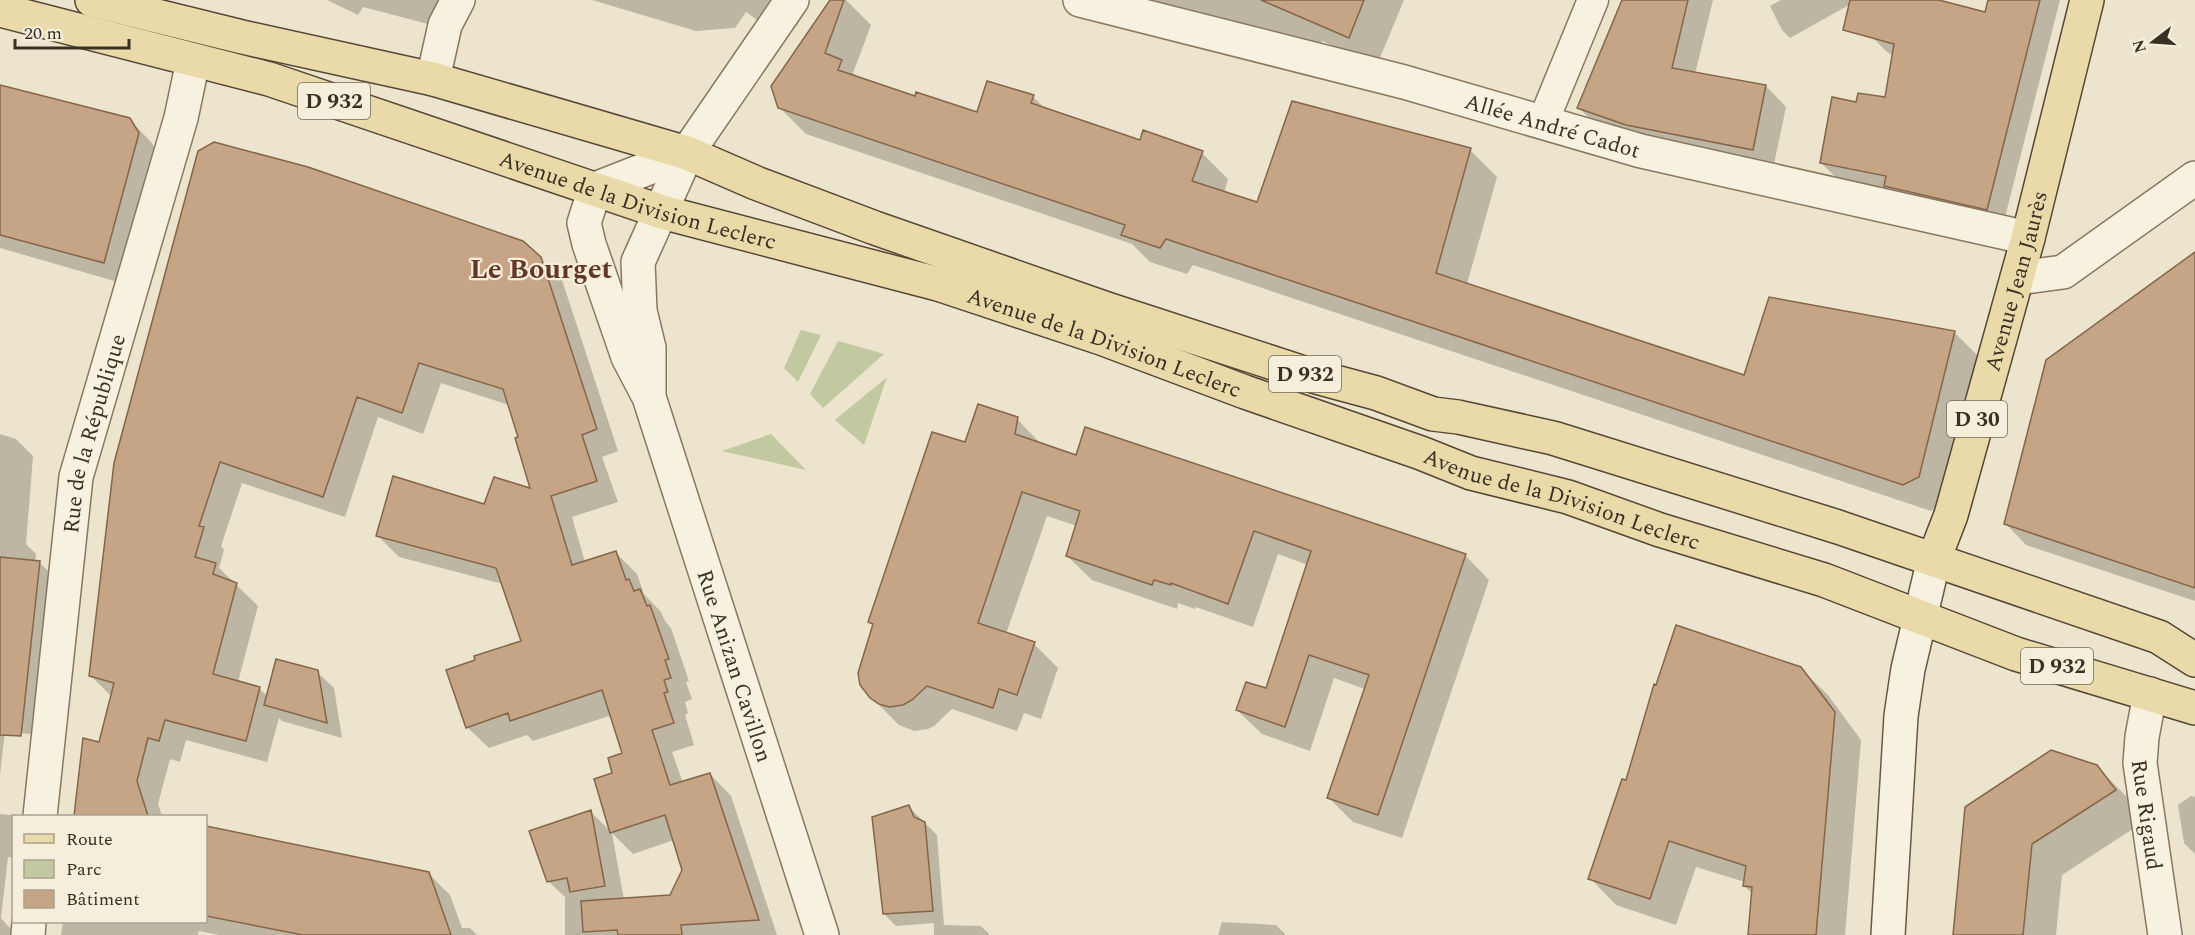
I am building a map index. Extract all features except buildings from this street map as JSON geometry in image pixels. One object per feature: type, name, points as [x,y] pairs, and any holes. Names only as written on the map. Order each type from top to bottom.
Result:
[{"type":"main road","name":"Avenue de la Division Leclerc","points":[[92,0],[242,37],[433,79],[687,153],[756,183],[875,228],[1107,309],[1313,376],[1376,393],[1433,414],[1458,417],[1553,438],[1838,527],[2160,637],[2195,660]]},
{"type":"main road","name":"Avenue Jean Jaurès","points":[[1934,559],[1951,514],[2028,238],[2087,0]]},
{"type":"main road","name":"Avenue de la Division Leclerc","points":[[0,10],[269,79],[662,212],[938,284],[1101,338],[1471,473],[1568,497],[1660,530],[1824,580],[2016,654],[2195,708]]},
{"type":"street","points":[[433,79],[445,25],[458,0]]},
{"type":"street","name":"Rue Anizan Cavillon","points":[[649,397],[649,348],[640,311],[638,262],[687,153],[792,0]]},
{"type":"street","name":"Allée André Cadot","points":[[1080,0],[1404,82],[1641,151],[2028,238]]},
{"type":"street","points":[[1543,122],[1593,0]]},
{"type":"street","name":"Rue de la République","points":[[40,815],[76,477],[181,118],[193,61]]},
{"type":"street","points":[[595,189],[687,153]]},
{"type":"street","points":[[2017,278],[2062,272],[2195,178]]},
{"type":"street","name":"Rue Anizan Cavillon","points":[[595,189],[584,223],[589,244],[628,357],[649,397],[822,935]]},
{"type":"street","points":[[1888,919],[1901,716],[1908,669],[1934,559]]},
{"type":"street","name":"Rue Rigaud","points":[[2150,694],[2140,763],[2165,935]]},
{"type":"green space","points":[[801,330],[821,335],[798,382],[784,368]]},
{"type":"green space","points":[[838,341],[884,354],[823,408],[810,394]]},
{"type":"green space","points":[[887,377],[864,445],[835,420]]},
{"type":"green space","points":[[771,434],[806,470],[722,451]]},
{"type":"district","name":"Le Bourget","points":[[541,268]]}]
